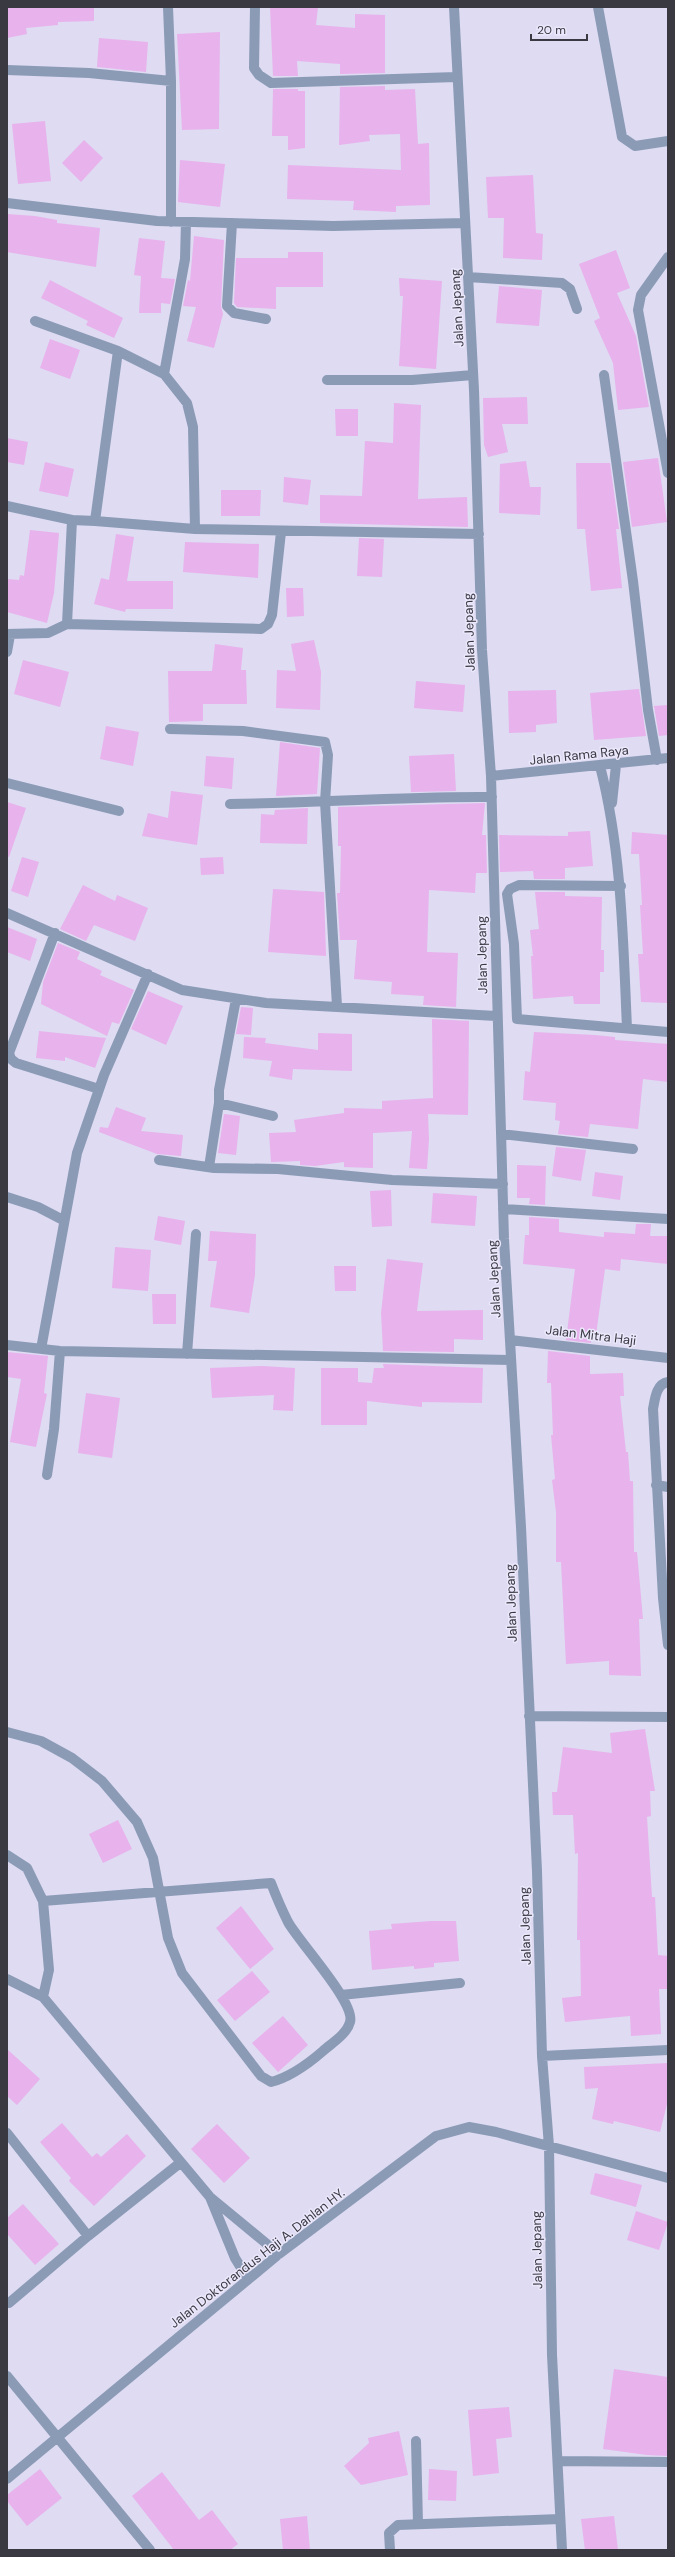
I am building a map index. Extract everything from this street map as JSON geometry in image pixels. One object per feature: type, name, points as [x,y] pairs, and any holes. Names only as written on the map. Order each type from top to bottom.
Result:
[{"type":"street","points":[[168,7],[171,82],[171,222]]},
{"type":"street","points":[[255,7],[254,68],[259,75],[271,83],[456,77]]},
{"type":"street","name":"Jalan Jepang","points":[[454,7],[456,77],[473,375],[482,650],[492,776],[496,1016],[502,1184],[537,1871],[542,2056],[548,2146],[552,2354],[562,2550]]},
{"type":"street","points":[[598,7],[622,137],[635,146],[668,141]]},
{"type":"street","points":[[7,70],[89,73],[171,82]]},
{"type":"street","points":[[7,203],[171,222],[232,222],[333,226],[465,223]]},
{"type":"street","points":[[164,374],[185,259],[186,222]]},
{"type":"street","points":[[232,222],[227,306],[234,313],[266,319]]},
{"type":"street","points":[[668,257],[641,296],[638,310],[665,437],[668,473]]},
{"type":"street","points":[[468,277],[562,283],[570,289],[577,310]]},
{"type":"street","points":[[35,321],[118,351],[164,374],[187,403],[193,427],[195,529]]},
{"type":"street","points":[[95,521],[118,351]]},
{"type":"street","points":[[328,380],[412,380],[473,375]]},
{"type":"street","points":[[604,375],[648,710],[657,760]]},
{"type":"street","points":[[7,506],[72,520],[195,529],[281,532],[478,534]]},
{"type":"street","points":[[67,624],[72,520]]},
{"type":"street","points":[[7,652],[9,634],[48,633],[67,624],[260,629],[268,624],[272,615],[281,532]]},
{"type":"street","points":[[170,729],[242,731],[325,742],[328,755],[325,802],[337,1006]]},
{"type":"street","name":"Jalan Rama Raya","points":[[492,776],[616,765],[668,758]]},
{"type":"street","points":[[611,810],[616,765]]},
{"type":"street","points":[[600,766],[611,810],[621,886],[627,1028]]},
{"type":"street","points":[[7,783],[119,811]]},
{"type":"street","points":[[230,804],[325,802],[421,796],[492,797]]},
{"type":"street","points":[[621,886],[519,885],[510,888],[507,894],[514,944],[517,1019],[668,1032]]},
{"type":"street","points":[[7,913],[182,990],[266,1003],[496,1016]]},
{"type":"street","points":[[54,933],[9,1053],[11,1059],[16,1064],[99,1089]]},
{"type":"street","points":[[41,1349],[77,1153],[99,1089],[148,974]]},
{"type":"street","points":[[209,1167],[219,1103],[219,1090],[236,999]]},
{"type":"street","points":[[219,1103],[273,1116]]},
{"type":"street","points":[[501,1134],[633,1148]]},
{"type":"street","points":[[159,1160],[209,1167],[278,1169],[392,1180],[502,1184]]},
{"type":"street","points":[[7,1197],[38,1207],[64,1220]]},
{"type":"street","points":[[504,1209],[668,1219]]},
{"type":"street","points":[[187,1354],[196,1234]]},
{"type":"street","name":"Jalan Mitra Haji","points":[[510,1340],[668,1358]]},
{"type":"street","points":[[7,1344],[60,1351],[511,1360]]},
{"type":"street","points":[[47,1475],[54,1429],[60,1351]]},
{"type":"street","points":[[668,1382],[664,1382],[656,1393],[653,1409],[656,1486],[668,1645]]},
{"type":"street","points":[[656,1486],[668,1487]]},
{"type":"street","points":[[529,1716],[668,1717]]},
{"type":"street","points":[[7,1732],[41,1741],[72,1758],[102,1781],[121,1800],[137,1822],[153,1858],[158,1893],[168,1938],[182,1973],[251,2065],[261,2076],[271,2082],[284,2079],[301,2068],[345,2032],[350,2022],[350,2013],[341,1995],[289,1923],[270,1883],[158,1893],[44,1901]]},
{"type":"street","points":[[7,1855],[27,1868],[44,1901],[49,1970],[43,1997]]},
{"type":"street","points":[[7,1979],[43,1997],[180,2163],[210,2197],[279,2254]]},
{"type":"street","points":[[341,1995],[460,1983]]},
{"type":"street","points":[[542,2056],[668,2050]]},
{"type":"street","name":"Jalan Doktorandus Haji A. Dahlan HY.","points":[[7,2479],[279,2254],[436,2136],[469,2127],[496,2132],[668,2178]]},
{"type":"street","points":[[7,2133],[88,2236]]},
{"type":"street","points":[[9,2303],[88,2236],[180,2163]]},
{"type":"street","points":[[210,2197],[236,2258],[248,2279]]},
{"type":"street","points":[[7,2376],[150,2550]]},
{"type":"street","points":[[416,2441],[418,2524]]},
{"type":"street","points":[[558,2461],[668,2462]]},
{"type":"street","points":[[390,2550],[389,2533],[393,2527],[398,2524],[560,2519]]},
{"type":"building","points":[[7,7],[94,7],[94,21],[58,22],[58,25],[26,28],[27,34],[7,38]]},
{"type":"building","points":[[270,7],[318,7],[316,25],[355,28],[355,14],[385,15],[385,73],[340,74],[340,64],[297,61],[298,76],[273,76]]},
{"type":"building","points":[[220,32],[219,129],[182,130],[177,34]]},
{"type":"building","points":[[99,38],[148,42],[146,72],[97,67]]},
{"type":"building","points":[[385,86],[385,90],[415,89],[418,144],[429,143],[430,205],[396,206],[396,212],[353,210],[354,201],[287,199],[288,165],[401,170],[400,134],[369,135],[370,141],[339,145],[340,87]]},
{"type":"building","points":[[273,89],[298,89],[298,91],[305,91],[305,148],[288,150],[288,136],[272,136]]},
{"type":"building","points":[[45,121],[51,181],[18,184],[12,124]]},
{"type":"building","points":[[84,140],[103,158],[81,182],[62,163]]},
{"type":"building","points":[[180,160],[225,164],[220,207],[178,202]]},
{"type":"building","points":[[533,175],[536,233],[543,234],[542,260],[503,258],[504,218],[488,218],[486,177]]},
{"type":"building","points":[[7,214],[35,216],[57,220],[57,223],[100,228],[96,267],[7,252]]},
{"type":"building","points":[[194,236],[224,240],[221,306],[223,314],[214,348],[187,341],[196,307],[183,306],[188,280],[190,281]]},
{"type":"building","points":[[139,238],[165,241],[161,278],[175,279],[170,304],[161,303],[161,313],[139,313],[141,276],[134,275]]},
{"type":"building","points":[[616,250],[630,288],[617,293],[636,336],[649,407],[618,410],[613,363],[594,321],[600,318],[579,264]]},
{"type":"building","points":[[288,252],[323,252],[323,287],[276,287],[276,309],[237,307],[234,303],[236,258],[288,258]]},
{"type":"building","points":[[399,278],[442,281],[436,369],[399,366],[403,296],[400,296]]},
{"type":"building","points":[[50,280],[123,318],[114,338],[86,325],[88,321],[41,298]]},
{"type":"building","points":[[499,286],[542,290],[539,326],[496,323]]},
{"type":"building","points":[[50,339],[80,350],[70,379],[40,368]]},
{"type":"building","points":[[527,397],[528,424],[502,424],[508,452],[488,457],[484,445],[483,398]]},
{"type":"building","points":[[394,403],[421,405],[418,499],[467,497],[468,527],[320,523],[320,495],[362,496],[365,441],[393,443]]},
{"type":"building","points":[[335,409],[358,409],[358,436],[336,436]]},
{"type":"building","points":[[7,438],[28,442],[24,465],[7,462]]},
{"type":"building","points":[[658,458],[667,522],[632,527],[623,462]]},
{"type":"building","points":[[526,461],[530,487],[541,487],[540,515],[499,513],[500,464]]},
{"type":"building","points":[[45,462],[74,469],[68,497],[39,491]]},
{"type":"building","points":[[576,463],[610,463],[619,529],[616,529],[622,588],[591,591],[585,529],[577,529]]},
{"type":"building","points":[[284,477],[311,480],[308,505],[283,502]]},
{"type":"building","points":[[221,490],[261,490],[260,516],[221,516]]},
{"type":"building","points":[[30,530],[59,533],[54,593],[47,623],[7,612],[7,579],[19,580],[20,575],[24,576]]},
{"type":"building","points":[[116,534],[134,537],[127,581],[173,581],[173,609],[126,609],[125,612],[94,604],[101,578],[109,580]]},
{"type":"building","points":[[359,538],[384,539],[382,577],[357,576]]},
{"type":"building","points":[[185,542],[259,544],[258,578],[183,572]]},
{"type":"building","points":[[286,588],[303,588],[304,616],[287,617]]},
{"type":"building","points":[[314,640],[321,672],[320,710],[276,708],[277,670],[296,671],[291,644]]},
{"type":"building","points":[[215,644],[243,648],[241,670],[246,670],[247,704],[203,704],[203,721],[169,722],[168,671],[212,671]]},
{"type":"building","points":[[23,660],[69,672],[60,707],[14,694]]},
{"type":"building","points":[[416,681],[465,685],[463,712],[414,708]]},
{"type":"building","points":[[639,689],[646,736],[594,740],[590,693]]},
{"type":"building","points":[[556,690],[557,723],[536,725],[536,732],[509,733],[508,691]]},
{"type":"building","points":[[668,705],[668,735],[659,736],[654,706]]},
{"type":"building","points":[[106,726],[139,732],[133,766],[100,759]]},
{"type":"building","points":[[280,742],[320,748],[317,794],[276,796]]},
{"type":"building","points":[[454,754],[456,791],[411,792],[409,756]]},
{"type":"building","points":[[206,756],[234,758],[232,789],[204,786]]},
{"type":"building","points":[[171,791],[203,795],[197,845],[142,836],[148,813],[168,818]]},
{"type":"building","points":[[7,802],[26,808],[9,857],[7,856]]},
{"type":"building","points":[[485,803],[482,835],[486,835],[487,873],[476,873],[475,893],[429,890],[427,952],[458,953],[456,1007],[423,1005],[424,996],[391,994],[392,982],[354,979],[357,940],[340,940],[337,893],[340,893],[341,846],[338,846],[338,807]]},
{"type":"building","points":[[308,808],[307,844],[260,843],[261,814],[274,815],[275,810]]},
{"type":"building","points":[[590,831],[593,866],[565,868],[565,879],[534,879],[533,871],[500,872],[499,835],[568,836],[568,832]]},
{"type":"building","points":[[632,832],[668,835],[668,1003],[641,1002],[638,954],[643,954],[640,905],[642,905],[639,854],[631,854]]},
{"type":"building","points":[[22,857],[39,862],[28,897],[11,891]]},
{"type":"building","points":[[223,857],[224,874],[201,875],[200,858]]},
{"type":"building","points":[[83,885],[115,901],[117,895],[148,908],[135,941],[94,925],[86,941],[60,929]]},
{"type":"building","points":[[273,889],[324,892],[326,956],[268,952]]},
{"type":"building","points":[[535,892],[565,892],[565,896],[602,897],[601,950],[604,950],[604,972],[600,972],[600,1004],[574,1004],[573,996],[533,999],[531,956],[533,956],[530,930],[539,929]]},
{"type":"building","points":[[7,927],[37,939],[30,961],[7,952]]},
{"type":"building","points":[[58,943],[80,952],[77,959],[102,971],[100,975],[134,990],[119,1024],[112,1022],[107,1036],[41,1004],[43,982]]},
{"type":"building","points":[[148,991],[183,1006],[166,1045],[131,1029]]},
{"type":"building","points":[[241,1007],[253,1008],[251,1035],[236,1034]]},
{"type":"building","points":[[432,1019],[469,1021],[468,1115],[428,1114],[429,1139],[427,1169],[409,1168],[412,1131],[373,1133],[373,1168],[344,1167],[344,1162],[315,1166],[300,1165],[300,1161],[271,1162],[269,1133],[296,1132],[294,1120],[344,1113],[344,1108],[382,1109],[382,1101],[433,1098]]},
{"type":"building","points":[[39,1031],[106,1038],[95,1068],[65,1057],[65,1061],[36,1058]]},
{"type":"building","points":[[534,1032],[595,1035],[615,1037],[615,1040],[668,1044],[668,1082],[643,1079],[638,1129],[590,1124],[588,1137],[558,1134],[560,1121],[555,1120],[556,1103],[523,1100],[525,1071],[530,1072]]},
{"type":"building","points":[[318,1033],[352,1034],[352,1071],[293,1069],[292,1080],[269,1076],[272,1061],[243,1058],[244,1037],[266,1038],[265,1043],[318,1050]]},
{"type":"building","points":[[116,1107],[146,1118],[141,1131],[183,1135],[181,1156],[157,1154],[99,1132],[100,1127],[108,1128]]},
{"type":"building","points":[[224,1114],[240,1116],[236,1155],[218,1153]]},
{"type":"building","points":[[556,1147],[586,1150],[581,1181],[552,1176]]},
{"type":"building","points":[[517,1165],[546,1166],[545,1205],[529,1204],[530,1198],[517,1198]]},
{"type":"building","points":[[595,1172],[623,1176],[620,1200],[592,1196]]},
{"type":"building","points":[[391,1190],[392,1226],[372,1227],[370,1191]]},
{"type":"building","points":[[433,1193],[477,1196],[475,1226],[431,1223]]},
{"type":"building","points":[[158,1216],[185,1221],[181,1245],[154,1240]]},
{"type":"building","points":[[529,1217],[559,1219],[559,1232],[604,1237],[604,1232],[635,1234],[636,1224],[651,1224],[650,1236],[668,1236],[668,1264],[621,1259],[620,1271],[605,1269],[596,1335],[591,1334],[591,1343],[566,1340],[575,1269],[523,1264],[525,1235],[529,1235]]},
{"type":"building","points":[[210,1231],[256,1234],[255,1275],[249,1313],[210,1307],[217,1261],[208,1261]]},
{"type":"building","points":[[115,1247],[151,1250],[148,1291],[112,1288]]},
{"type":"building","points":[[387,1259],[423,1263],[417,1311],[483,1310],[483,1340],[454,1339],[454,1352],[383,1351],[381,1313]]},
{"type":"building","points":[[334,1266],[356,1266],[356,1291],[335,1291]]},
{"type":"building","points":[[152,1294],[176,1294],[176,1324],[153,1324]]},
{"type":"building","points":[[548,1351],[590,1356],[590,1374],[623,1373],[624,1396],[620,1396],[626,1452],[628,1452],[630,1481],[633,1481],[634,1552],[637,1552],[643,1619],[639,1619],[641,1676],[609,1675],[609,1661],[566,1664],[561,1562],[556,1562],[556,1512],[552,1480],[555,1479],[551,1435],[553,1435],[551,1383],[547,1383]]},
{"type":"building","points":[[7,1352],[48,1356],[44,1393],[47,1394],[36,1447],[10,1442],[21,1379],[7,1377]]},
{"type":"building","points":[[383,1364],[483,1368],[482,1403],[422,1402],[422,1407],[367,1401],[367,1425],[321,1425],[321,1368],[358,1368],[358,1382],[372,1383],[374,1368],[384,1368]]},
{"type":"building","points":[[263,1366],[295,1368],[293,1411],[273,1410],[274,1395],[212,1398],[210,1368]]},
{"type":"building","points":[[86,1393],[120,1398],[112,1458],[78,1453]]},
{"type":"building","points":[[645,1729],[655,1791],[650,1791],[651,1816],[647,1817],[652,1897],[655,1897],[658,1955],[668,1956],[668,1989],[659,1989],[661,2034],[631,2036],[630,2016],[565,2022],[562,1998],[581,1996],[580,1940],[577,1940],[578,1853],[575,1854],[573,1815],[553,1815],[552,1792],[557,1792],[563,1747],[612,1753],[610,1733]]},
{"type":"building","points":[[118,1820],[132,1849],[103,1863],[89,1834]]},
{"type":"building","points":[[241,1906],[274,1949],[250,1969],[216,1928]]},
{"type":"building","points":[[456,1921],[459,1961],[434,1963],[434,1967],[414,1969],[414,1966],[372,1970],[369,1931],[392,1929],[391,1924]]},
{"type":"building","points":[[252,1971],[270,1992],[235,2021],[217,2000]]},
{"type":"building","points":[[283,2016],[308,2045],[278,2072],[252,2043]]},
{"type":"building","points":[[7,2049],[40,2079],[17,2105],[7,2096]]},
{"type":"building","points":[[668,2063],[668,2100],[660,2132],[614,2121],[613,2124],[592,2119],[598,2088],[585,2089],[584,2067]]},
{"type":"building","points":[[62,2123],[92,2157],[97,2153],[101,2157],[127,2134],[146,2156],[94,2206],[69,2181],[71,2178],[40,2142]]},
{"type":"building","points":[[217,2124],[250,2158],[224,2183],[191,2149]]},
{"type":"building","points":[[595,2173],[642,2185],[636,2207],[590,2194]]},
{"type":"building","points":[[23,2204],[59,2244],[35,2265],[7,2234],[7,2218]]},
{"type":"building","points":[[636,2211],[668,2222],[659,2250],[627,2240]]},
{"type":"building","points":[[614,2369],[668,2377],[668,2456],[647,2455],[603,2449]]},
{"type":"building","points":[[509,2407],[512,2437],[496,2439],[499,2473],[473,2476],[468,2410]]},
{"type":"building","points":[[399,2431],[408,2475],[361,2485],[344,2466],[369,2443],[368,2438]]},
{"type":"building","points":[[40,2469],[62,2498],[27,2526],[7,2501],[7,2495]]},
{"type":"building","points":[[429,2469],[457,2471],[456,2501],[428,2500]]},
{"type":"building","points":[[162,2472],[199,2520],[212,2510],[238,2544],[230,2550],[174,2550],[132,2496]]},
{"type":"building","points":[[307,2516],[310,2550],[283,2550],[280,2519]]},
{"type":"building","points":[[614,2516],[618,2550],[585,2550],[581,2519]]}]
